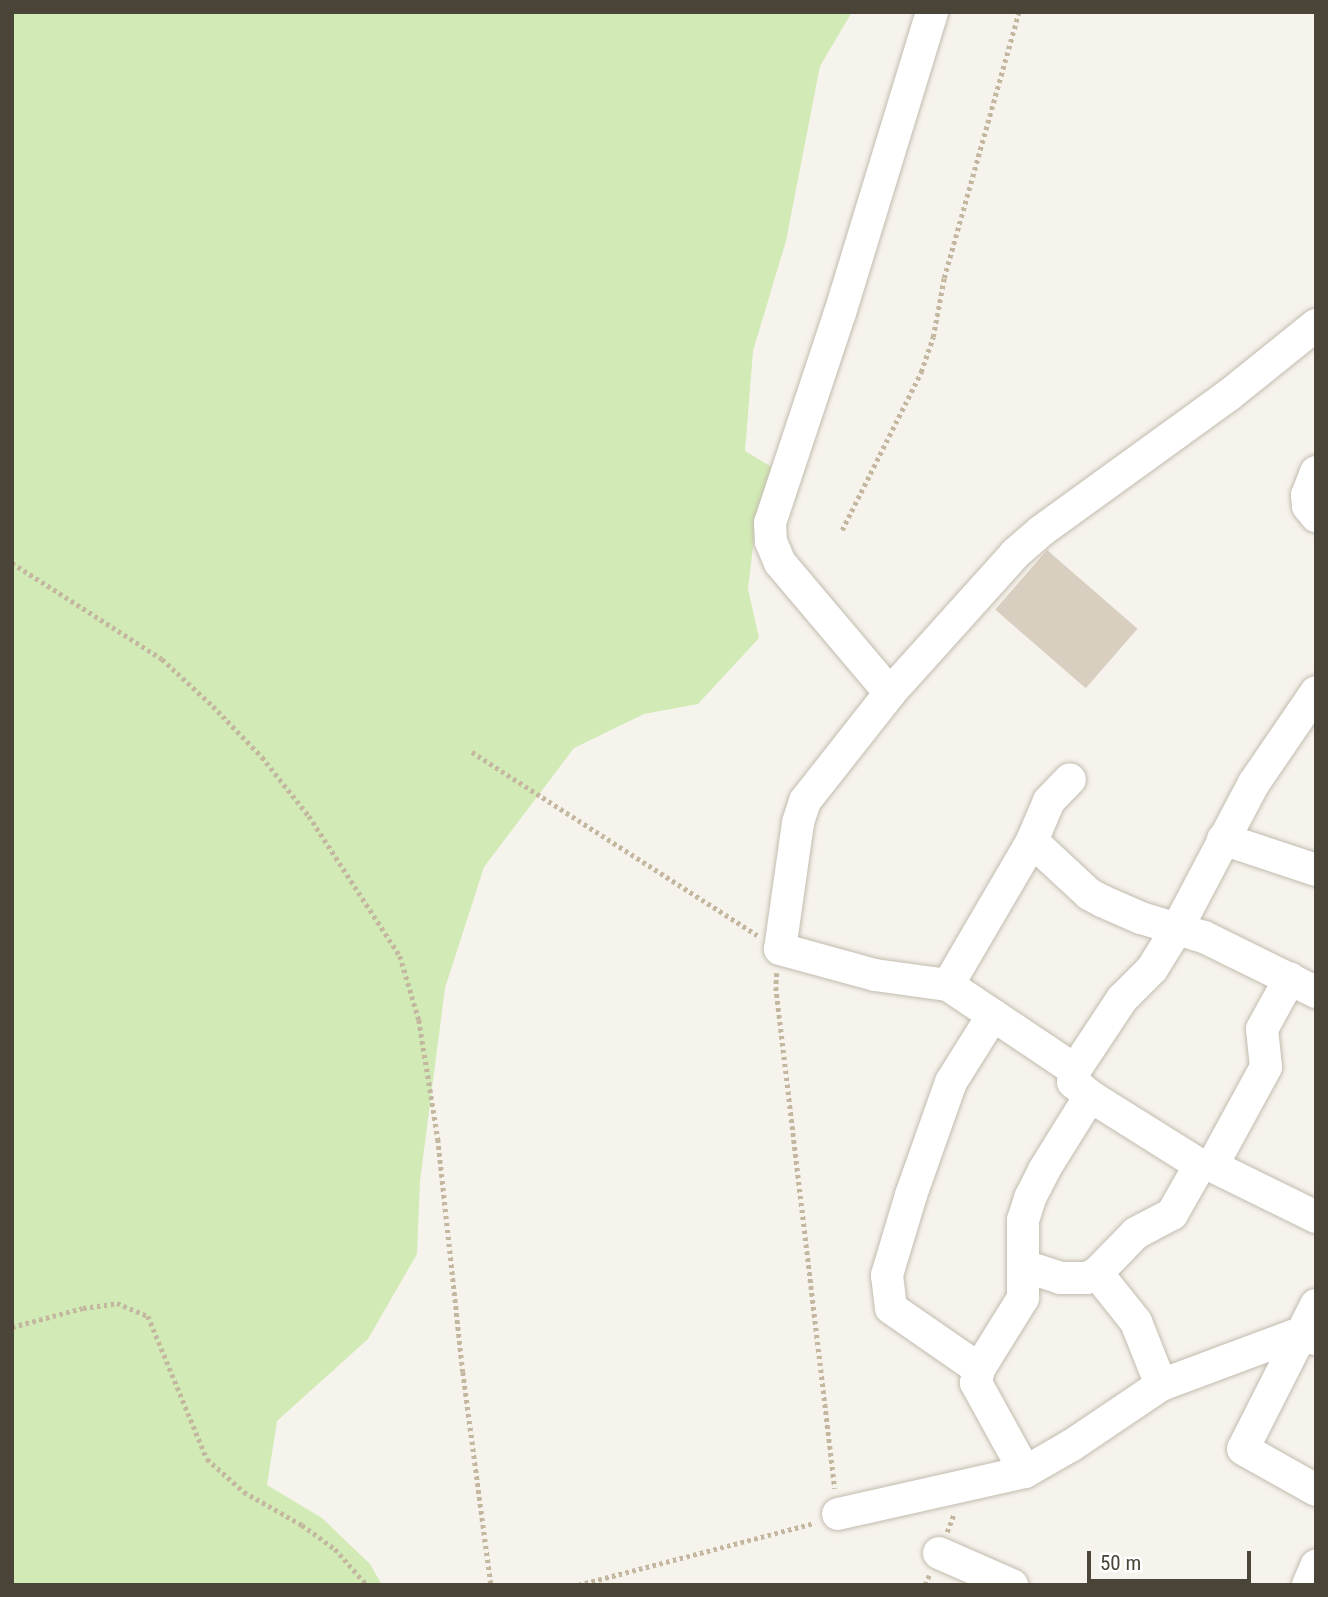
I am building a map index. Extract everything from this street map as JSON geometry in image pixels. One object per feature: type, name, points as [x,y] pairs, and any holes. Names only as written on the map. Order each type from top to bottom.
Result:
[{"type":"street","points":[[890,694],[780,563],[771,542],[770,523],[824,361],[932,12]]},
{"type":"street","points":[[1316,325],[1229,395],[1015,554],[890,694],[805,802],[798,823],[780,949],[876,975],[948,985],[993,1015],[1082,1083],[1206,1165],[1316,1217]]},
{"type":"street","points":[[1316,472],[1307,495],[1308,506],[1316,516]]},
{"type":"street","points":[[1024,1472],[976,1383],[979,1369],[1023,1298],[1023,1220],[1030,1198],[1122,999],[1152,968],[1178,927],[1254,783],[1316,692]]},
{"type":"street","points":[[948,985],[1032,841],[1049,801],[1070,779]]},
{"type":"street","points":[[1223,839],[1316,870]]},
{"type":"street","points":[[1024,1266],[1060,1278],[1087,1278],[1097,1273],[1136,1233],[1171,1214],[1206,1165],[1266,1068],[1262,1029],[1303,985],[1178,927],[1141,918],[1089,894],[1032,841]]},
{"type":"street","points":[[979,1369],[891,1308],[887,1275],[951,1082],[993,1015]]},
{"type":"street","points":[[1097,1273],[1136,1322],[1161,1385]]},
{"type":"street","points":[[1316,1305],[1310,1337],[1243,1449],[1316,1490]]},
{"type":"street","points":[[838,1514],[1024,1472],[1072,1445],[1161,1385],[1293,1336],[1310,1337]]},
{"type":"street","points":[[939,1553],[1012,1585]]},
{"type":"street","points":[[1308,1585],[1316,1566]]},
{"type":"path","points":[[842,530],[921,372],[933,338],[944,278],[1019,12]]},
{"type":"path","points":[[12,563],[162,659],[213,706],[262,757],[309,816],[400,956],[419,1020],[438,1139],[463,1372],[491,1585]]},
{"type":"path","points":[[472,752],[780,949],[776,987],[838,1514],[578,1585]]},
{"type":"path","points":[[12,1326],[83,1308],[117,1303],[148,1316],[207,1458],[244,1492],[302,1525],[335,1549],[367,1585]]},
{"type":"path","points":[[939,1553],[966,1484]]},
{"type":"green space","points":[[12,12],[852,12],[820,66],[786,241],[753,351],[745,451],[773,468],[756,521],[748,589],[759,638],[698,704],[644,714],[574,748],[484,867],[445,988],[420,1181],[417,1254],[368,1339],[277,1421],[267,1485],[322,1518],[370,1564],[382,1585],[12,1585]]},
{"type":"building","points":[[1047,550],[1138,629],[1086,688],[995,610]]}]
